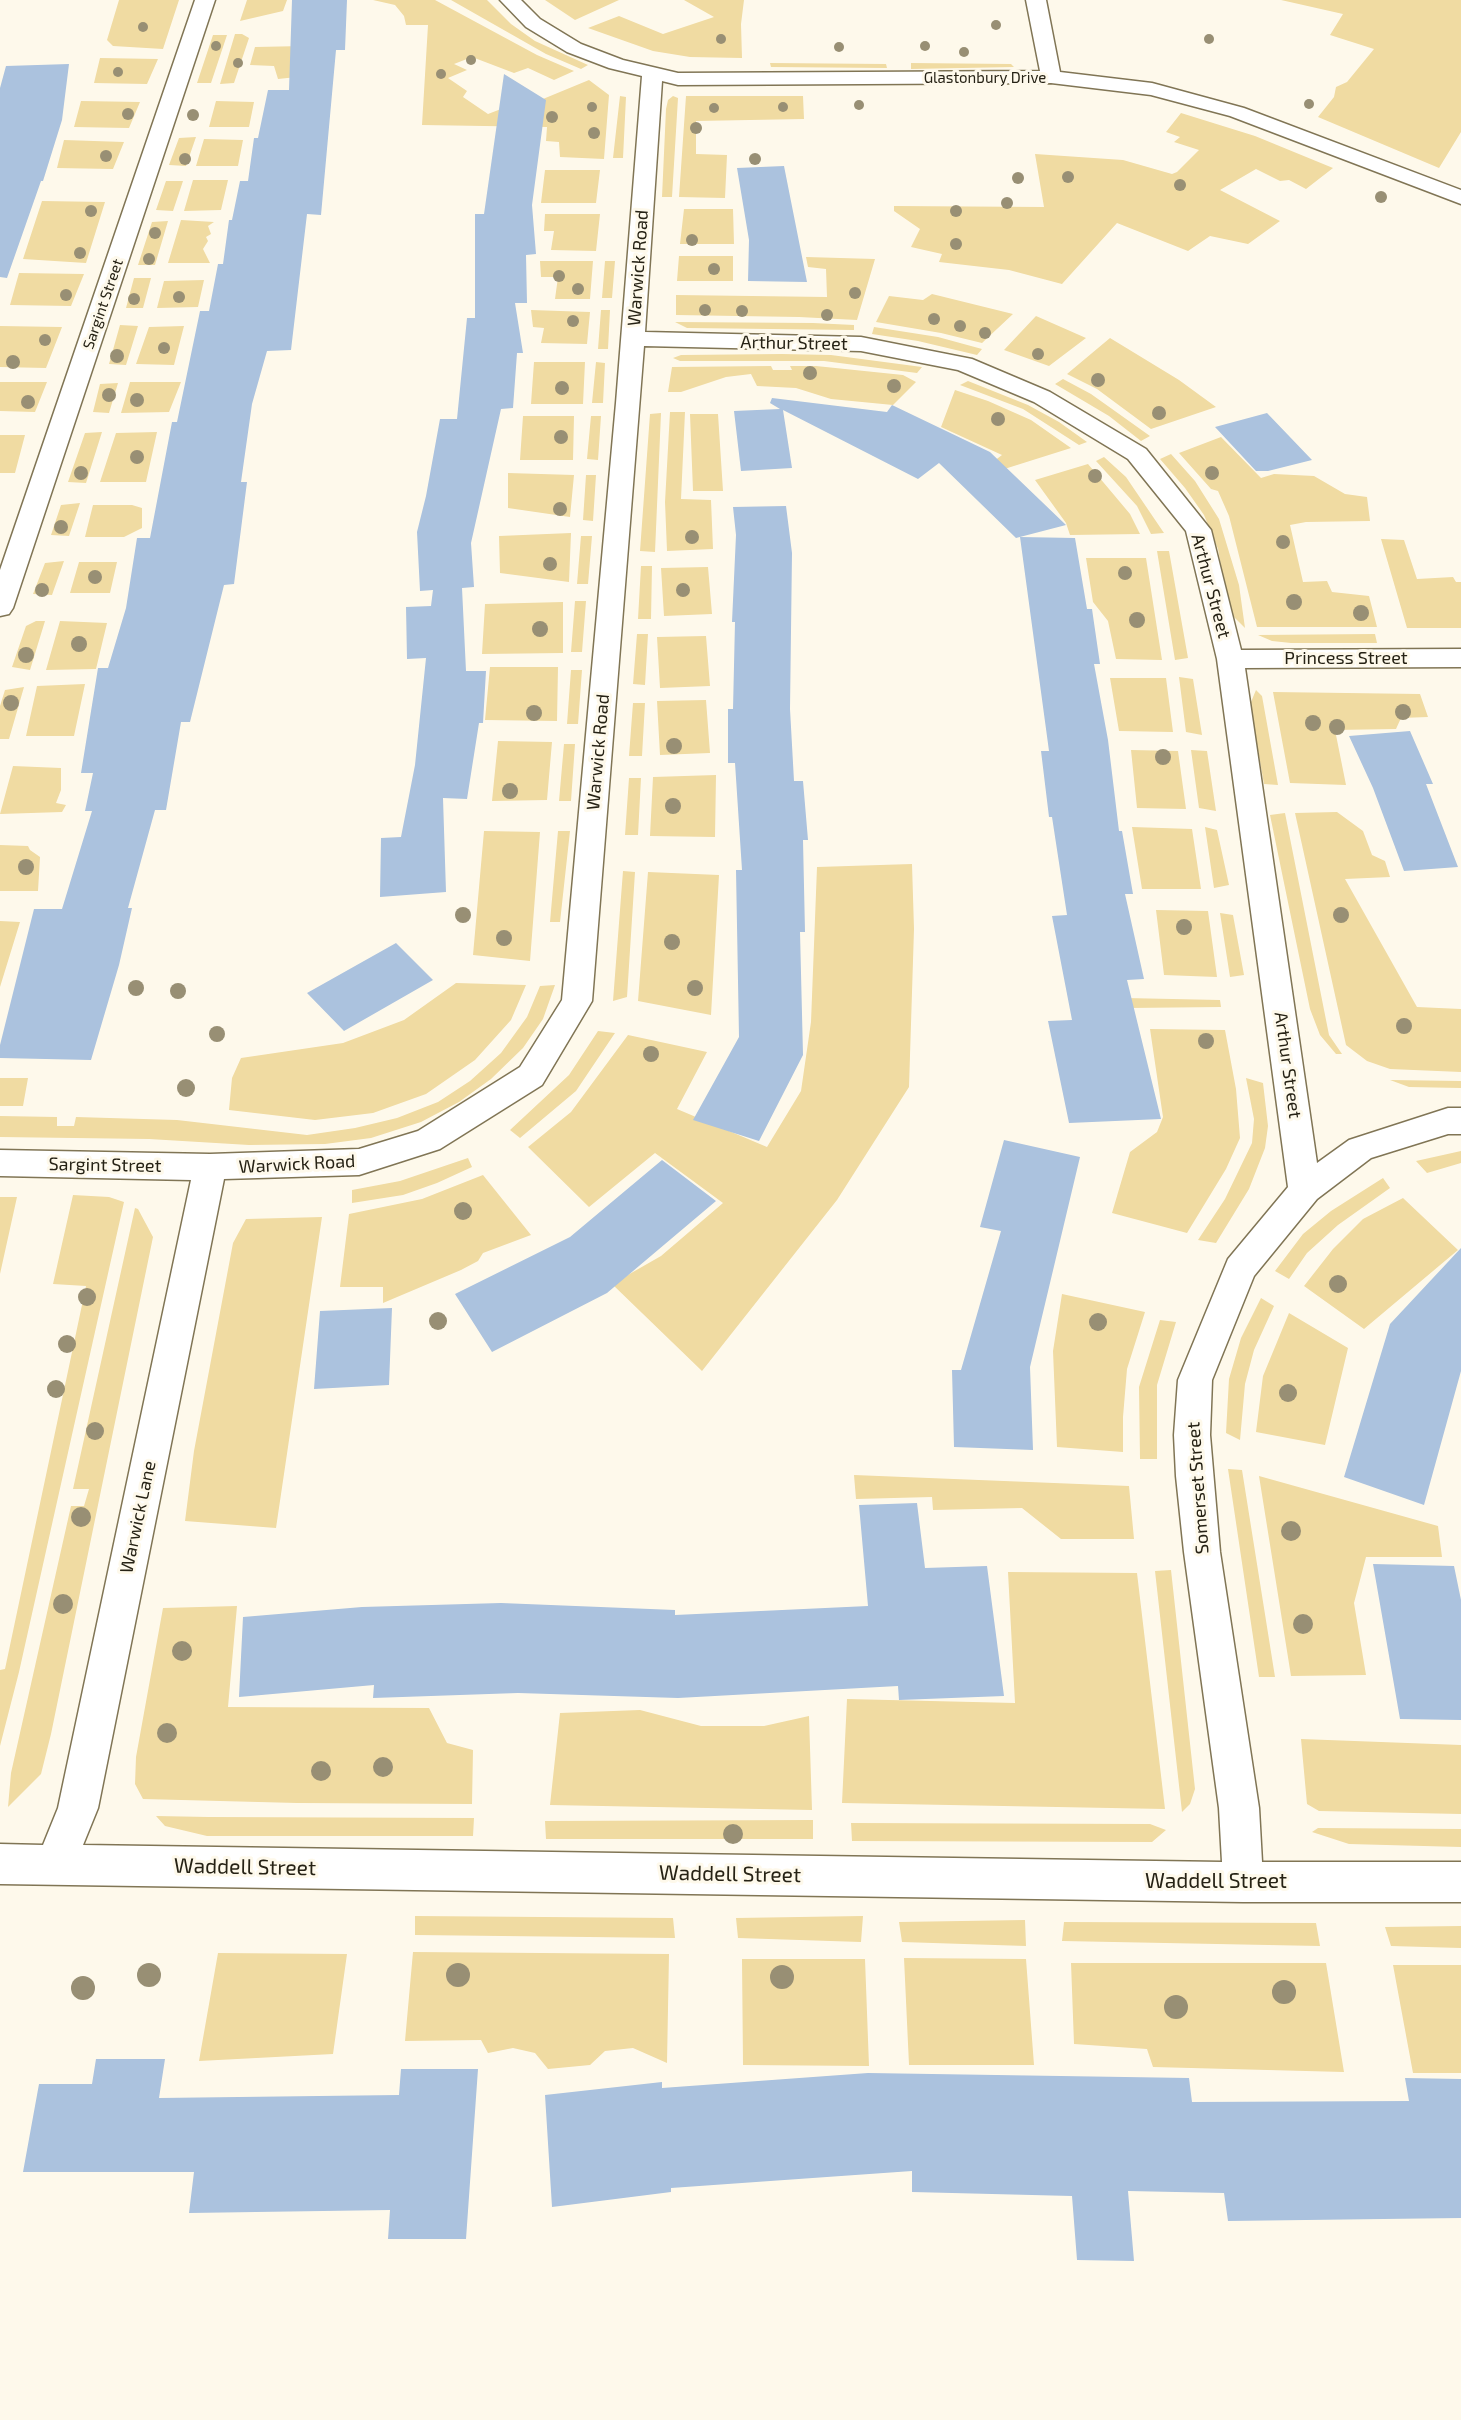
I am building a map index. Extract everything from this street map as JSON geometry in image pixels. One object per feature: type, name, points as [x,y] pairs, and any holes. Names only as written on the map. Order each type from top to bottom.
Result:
[{"type":"street","name":"Sargint Street","points":[[0,608],[205,0]]},
{"type":"street","name":"Glastonbury Drive","points":[[510,0],[533,23],[574,48],[616,64],[678,79],[1051,77],[1152,89],[1237,112],[1461,198]]},
{"type":"street","points":[[1036,0],[1051,77]]},
{"type":"street","name":"Warwick Road","points":[[210,1167],[359,1162],[429,1140],[531,1076],[577,1001],[633,339],[652,73]]},
{"type":"street","name":"Arthur Street","points":[[633,339],[861,344],[964,364],[1042,397],[1137,454],[1198,530],[1230,659],[1305,1190]]},
{"type":"street","name":"Princess Street","points":[[1230,659],[1461,658]]},
{"type":"street","name":"Somerset Street","points":[[1243,1882],[1239,1809],[1202,1552],[1194,1476],[1192,1435],[1195,1380],[1240,1269],[1305,1190],[1360,1149],[1448,1121],[1461,1121]]},
{"type":"street","name":"Sargint Street","points":[[0,1162],[210,1167]]},
{"type":"street","name":"Warwick Lane","points":[[55,1864],[78,1808],[210,1167]]},
{"type":"street","name":"Waddell Street","points":[[0,1864],[1243,1882],[1461,1882]]},
{"type":"shaded area","points":[[119,0],[179,0],[163,49],[113,46],[107,40]]},
{"type":"shaded area","points":[[247,0],[287,0],[283,11],[240,21]]},
{"type":"shaded area","points":[[373,0],[435,0],[537,55],[574,71],[554,80],[528,68],[514,73],[472,57],[454,64],[467,70],[448,78],[467,91],[463,97],[488,114],[501,109],[509,113],[589,80],[609,95],[604,159],[560,157],[559,142],[546,141],[547,127],[422,125],[428,25],[406,25],[404,16],[395,5]]},
{"type":"shaded area","points":[[451,0],[487,0],[511,24],[535,41],[588,65],[581,69],[546,54]]},
{"type":"shaded area","points":[[545,0],[619,0],[575,20]]},
{"type":"shaded area","points":[[684,0],[744,0],[741,24],[742,58],[690,57],[653,51],[588,28],[619,16],[663,34],[714,17]]},
{"type":"shaded area","points":[[1281,0],[1461,0],[1461,132],[1439,168],[1318,117],[1334,97],[1336,87],[1347,82],[1374,49],[1330,35],[1343,14]]},
{"type":"shaded area","points":[[235,34],[242,34],[249,38],[234,83],[220,84]]},
{"type":"shaded area","points":[[213,35],[227,35],[211,83],[197,83]]},
{"type":"shaded area","points":[[304,46],[297,77],[278,79],[274,66],[250,65],[255,47]]},
{"type":"shaded area","points":[[100,58],[158,59],[147,84],[94,83]]},
{"type":"shaded area","points":[[770,63],[886,64],[887,68],[771,67]]},
{"type":"shaded area","points":[[911,63],[1011,64],[1014,67],[911,69]]},
{"type":"shaded area","points":[[620,96],[626,97],[623,158],[613,158]]},
{"type":"shaded area","points":[[673,96],[678,98],[672,197],[662,197],[666,109],[668,100]]},
{"type":"shaded area","points":[[686,96],[803,96],[804,119],[696,121],[696,154],[727,155],[725,198],[679,197]]},
{"type":"shaded area","points":[[81,101],[140,102],[129,128],[74,127]]},
{"type":"shaded area","points":[[216,101],[254,102],[249,127],[209,127]]},
{"type":"shaded area","points":[[1181,113],[1255,136],[1333,168],[1306,189],[1289,180],[1280,181],[1256,169],[1220,190],[1280,221],[1248,244],[1210,236],[1188,251],[1117,223],[1062,284],[1009,270],[939,262],[942,254],[911,247],[920,229],[894,211],[894,206],[1044,207],[1035,154],[1123,160],[1172,174],[1177,172],[1199,150],[1174,142],[1180,137],[1166,132]]},
{"type":"shaded area","points":[[196,137],[186,166],[169,165],[179,138]]},
{"type":"shaded area","points":[[204,139],[243,140],[238,166],[196,166]]},
{"type":"shaded area","points":[[64,140],[124,142],[113,169],[57,168]]},
{"type":"shaded area","points":[[545,170],[600,170],[596,203],[541,203]]},
{"type":"shaded area","points":[[193,180],[228,180],[221,210],[184,211]]},
{"type":"shaded area","points":[[166,181],[183,181],[173,211],[156,210]]},
{"type":"shaded area","points":[[42,201],[105,202],[86,263],[23,259]]},
{"type":"shaded area","points":[[684,209],[733,209],[734,244],[680,244]]},
{"type":"shaded area","points":[[545,214],[600,214],[596,251],[551,250],[554,231],[544,231]]},
{"type":"shaded area","points":[[181,220],[214,222],[208,226],[211,234],[206,237],[208,241],[203,249],[210,263],[168,263]]},
{"type":"shaded area","points":[[168,221],[155,265],[138,265],[152,222]]},
{"type":"shaded area","points":[[679,256],[733,256],[733,281],[677,281]]},
{"type":"shaded area","points":[[806,257],[875,259],[857,320],[676,315],[676,295],[827,297],[826,269],[808,267]]},
{"type":"shaded area","points":[[540,261],[593,261],[590,299],[555,299],[558,277],[541,277]]},
{"type":"shaded area","points":[[605,261],[615,261],[612,298],[602,298]]},
{"type":"shaded area","points":[[19,273],[84,274],[71,306],[10,305]]},
{"type":"shaded area","points":[[134,278],[151,278],[143,308],[126,308]]},
{"type":"shaded area","points":[[204,280],[198,307],[157,308],[164,281]]},
{"type":"shaded area","points":[[932,294],[1013,314],[982,343],[941,333],[876,322],[889,296],[923,300]]},
{"type":"shaded area","points":[[531,310],[590,312],[587,344],[541,343],[544,328],[533,327]]},
{"type":"shaded area","points":[[601,310],[610,310],[608,349],[598,349]]},
{"type":"shaded area","points":[[1036,316],[1086,338],[1049,366],[1004,350]]},
{"type":"shaded area","points":[[675,322],[813,323],[854,325],[854,330],[687,328]]},
{"type":"shaded area","points":[[120,325],[138,326],[126,365],[109,364]]},
{"type":"shaded area","points":[[0,326],[62,327],[46,368],[0,367]]},
{"type":"shaded area","points":[[184,326],[174,365],[136,364],[149,327]]},
{"type":"shaded area","points":[[874,327],[938,337],[982,349],[977,355],[918,341],[872,334]]},
{"type":"shaded area","points":[[1110,338],[1179,380],[1216,407],[1151,429],[1097,389],[1067,374]]},
{"type":"shaded area","points":[[681,355],[831,355],[922,367],[917,373],[824,361],[680,361],[673,358]]},
{"type":"shaded area","points":[[534,362],[585,362],[583,404],[531,404]]},
{"type":"shaded area","points":[[596,362],[605,363],[603,403],[592,403]]},
{"type":"shaded area","points":[[771,366],[773,370],[792,370],[790,366],[816,366],[903,375],[916,382],[893,405],[831,399],[796,388],[757,386],[751,374],[726,377],[681,392],[668,392],[672,367]]},
{"type":"shaded area","points":[[1063,379],[1091,394],[1150,436],[1141,441],[1109,416],[1055,384]]},
{"type":"shaded area","points":[[968,381],[1028,405],[1059,422],[1087,442],[1079,445],[1023,409],[960,385]]},
{"type":"shaded area","points":[[0,382],[47,382],[35,412],[0,411]]},
{"type":"shaded area","points":[[130,382],[181,382],[169,412],[121,413]]},
{"type":"shaded area","points":[[118,383],[109,413],[93,412],[100,384]]},
{"type":"shaded area","points":[[955,390],[988,401],[1031,420],[1071,448],[979,477],[977,474],[1002,455],[941,427]]},
{"type":"shaded area","points":[[670,412],[685,412],[681,499],[711,500],[713,549],[667,551],[665,502]]},
{"type":"shaded area","points":[[661,413],[655,552],[640,551],[650,414]]},
{"type":"shaded area","points":[[690,414],[718,414],[723,491],[693,491]]},
{"type":"shaded area","points":[[523,416],[574,416],[573,460],[520,460]]},
{"type":"shaded area","points":[[591,416],[601,416],[598,460],[587,459]]},
{"type":"shaded area","points":[[102,432],[86,483],[68,482],[85,433]]},
{"type":"shaded area","points":[[157,432],[146,482],[100,482],[116,433]]},
{"type":"shaded area","points":[[0,435],[25,435],[15,473],[0,473]]},
{"type":"shaded area","points":[[1221,437],[1261,478],[1274,474],[1314,476],[1345,494],[1367,497],[1370,521],[1306,522],[1290,525],[1303,582],[1327,581],[1332,592],[1369,596],[1377,627],[1257,627],[1229,516],[1218,491],[1211,489],[1179,453]]},
{"type":"shaded area","points":[[1171,454],[1195,481],[1219,519],[1239,585],[1245,628],[1229,612],[1218,549],[1204,515],[1160,459]]},
{"type":"shaded area","points":[[1104,457],[1126,477],[1164,533],[1151,534],[1137,506],[1096,461]]},
{"type":"shaded area","points":[[1088,464],[1130,514],[1140,534],[1070,535],[1066,523],[1035,480]]},
{"type":"shaded area","points":[[508,473],[574,475],[570,517],[508,508]]},
{"type":"shaded area","points":[[586,475],[596,475],[593,521],[583,520]]},
{"type":"shaded area","points":[[80,503],[69,536],[51,535],[61,505]]},
{"type":"shaded area","points":[[93,505],[132,505],[142,508],[142,528],[124,537],[85,537]]},
{"type":"shaded area","points":[[571,533],[569,582],[500,573],[499,536]]},
{"type":"shaded area","points":[[581,536],[592,536],[588,584],[577,584]]},
{"type":"shaded area","points":[[1381,539],[1404,540],[1417,579],[1453,577],[1456,582],[1461,582],[1461,628],[1407,628]]},
{"type":"shaded area","points":[[1157,551],[1169,551],[1188,658],[1175,660]]},
{"type":"shaded area","points":[[1086,558],[1146,558],[1162,660],[1116,659],[1108,621],[1093,602]]},
{"type":"shaded area","points":[[64,561],[52,595],[33,594],[45,563]]},
{"type":"shaded area","points":[[79,562],[117,562],[110,593],[70,593]]},
{"type":"shaded area","points":[[641,566],[652,566],[651,619],[638,619]]},
{"type":"shaded area","points":[[708,567],[712,614],[664,616],[661,568]]},
{"type":"shaded area","points":[[575,601],[586,601],[582,652],[571,652]]},
{"type":"shaded area","points":[[563,602],[563,653],[482,654],[485,604]]},
{"type":"shaded area","points":[[36,621],[45,621],[30,670],[12,667],[26,626]]},
{"type":"shaded area","points":[[60,621],[107,623],[96,669],[46,670]]},
{"type":"shaded area","points":[[637,634],[648,634],[645,685],[633,684]]},
{"type":"shaded area","points":[[1375,634],[1377,643],[1291,643],[1272,641],[1258,635]]},
{"type":"shaded area","points":[[706,636],[710,686],[660,688],[657,637]]},
{"type":"shaded area","points":[[490,667],[558,667],[557,721],[485,720]]},
{"type":"shaded area","points":[[571,670],[582,670],[578,724],[567,724]]},
{"type":"shaded area","points":[[1179,677],[1193,679],[1202,735],[1186,732]]},
{"type":"shaded area","points":[[1110,678],[1166,678],[1173,732],[1119,731]]},
{"type":"shaded area","points":[[85,684],[74,736],[26,736],[37,686]]},
{"type":"shaded area","points":[[24,687],[9,739],[0,739],[0,706],[5,690]]},
{"type":"shaded area","points":[[1256,690],[1262,696],[1278,785],[1264,784],[1252,716],[1251,702]]},
{"type":"shaded area","points":[[1273,692],[1420,694],[1428,717],[1401,718],[1396,729],[1335,730],[1346,785],[1290,783]]},
{"type":"shaded area","points":[[706,700],[710,753],[660,755],[657,701]]},
{"type":"shaded area","points":[[633,703],[645,703],[642,756],[629,756]]},
{"type":"shaded area","points":[[498,741],[552,742],[547,800],[492,801]]},
{"type":"shaded area","points":[[564,744],[575,744],[571,801],[559,801]]},
{"type":"shaded area","points":[[1131,750],[1178,751],[1186,809],[1137,808]]},
{"type":"shaded area","points":[[1191,750],[1207,751],[1216,811],[1199,808]]},
{"type":"shaded area","points":[[13,766],[61,768],[61,790],[56,803],[66,805],[62,812],[0,814]]},
{"type":"shaded area","points":[[716,775],[715,837],[650,836],[653,777]]},
{"type":"shaded area","points":[[629,778],[641,778],[638,835],[625,835]]},
{"type":"shaded area","points":[[1337,812],[1363,831],[1372,855],[1385,861],[1390,877],[1345,879],[1417,1007],[1461,1009],[1461,1072],[1390,1069],[1367,1061],[1346,1045],[1295,813]]},
{"type":"shaded area","points":[[1285,813],[1329,1035],[1342,1054],[1336,1054],[1320,1035],[1310,1009],[1270,815]]},
{"type":"shaded area","points":[[1132,827],[1192,829],[1201,889],[1142,889]]},
{"type":"shaded area","points":[[1205,827],[1217,830],[1229,885],[1214,888]]},
{"type":"shaded area","points":[[484,831],[540,832],[530,961],[473,955]]},
{"type":"shaded area","points":[[558,831],[570,831],[560,922],[550,922]]},
{"type":"shaded area","points":[[0,845],[28,846],[40,857],[38,891],[0,891]]},
{"type":"shaded area","points":[[912,864],[914,929],[909,1087],[837,1200],[702,1371],[612,1284],[661,1256],[723,1203],[655,1153],[589,1207],[528,1147],[571,1112],[628,1035],[707,1052],[677,1109],[767,1147],[801,1091],[811,1022],[817,867]]},
{"type":"shaded area","points":[[623,871],[635,872],[627,997],[613,1001]]},
{"type":"shaded area","points":[[648,872],[719,875],[711,1015],[638,1001]]},
{"type":"shaded area","points":[[1156,910],[1208,911],[1217,977],[1164,975]]},
{"type":"shaded area","points":[[1220,913],[1233,915],[1244,975],[1230,977]]},
{"type":"shaded area","points":[[0,921],[20,922],[0,987]]},
{"type":"shaded area","points":[[456,983],[526,985],[511,1020],[475,1060],[426,1094],[373,1113],[315,1120],[229,1110],[232,1078],[241,1058],[343,1043],[404,1020]]},
{"type":"shaded area","points":[[555,985],[543,1019],[523,1048],[491,1079],[459,1102],[421,1122],[371,1138],[325,1144],[249,1145],[149,1139],[0,1137],[0,1116],[57,1117],[57,1126],[74,1126],[76,1117],[177,1120],[307,1135],[355,1128],[397,1118],[438,1102],[470,1081],[501,1053],[527,1017],[540,986]]},
{"type":"shaded area","points":[[1125,998],[1220,1000],[1221,1007],[1128,1008]]},
{"type":"shaded area","points":[[1150,1029],[1225,1030],[1236,1089],[1240,1138],[1226,1169],[1187,1233],[1112,1213],[1130,1152],[1157,1132],[1163,1117]]},
{"type":"shaded area","points":[[598,1031],[615,1033],[576,1091],[520,1138],[510,1130],[569,1075]]},
{"type":"shaded area","points":[[0,1078],[28,1078],[23,1106],[0,1106]]},
{"type":"shaded area","points":[[1246,1078],[1263,1083],[1268,1126],[1265,1148],[1249,1189],[1216,1243],[1198,1240],[1225,1199],[1252,1143],[1254,1119]]},
{"type":"shaded area","points":[[1390,1080],[1461,1081],[1461,1088],[1409,1087]]},
{"type":"shaded area","points":[[1461,1151],[1461,1163],[1427,1173],[1416,1161]]},
{"type":"shaded area","points":[[468,1158],[472,1167],[437,1183],[403,1195],[352,1203],[352,1190],[400,1181]]},
{"type":"shaded area","points":[[483,1175],[531,1235],[483,1253],[478,1261],[461,1270],[383,1303],[383,1287],[340,1287],[349,1214],[422,1199]]},
{"type":"shaded area","points":[[1383,1178],[1390,1188],[1338,1225],[1307,1253],[1289,1279],[1275,1271],[1303,1234],[1331,1211]]},
{"type":"shaded area","points":[[73,1195],[109,1197],[124,1202],[19,1672],[0,1746],[0,1670],[5,1669],[86,1286],[53,1284]]},
{"type":"shaded area","points":[[0,1197],[17,1197],[0,1274]]},
{"type":"shaded area","points":[[1403,1198],[1458,1250],[1364,1329],[1304,1286],[1333,1249],[1363,1219]]},
{"type":"shaded area","points":[[135,1208],[138,1209],[153,1237],[51,1734],[41,1774],[8,1807],[11,1773],[71,1506],[84,1506],[89,1489],[73,1489]]},
{"type":"shaded area","points":[[322,1217],[276,1528],[185,1521],[194,1451],[233,1243],[246,1219]]},
{"type":"shaded area","points":[[1062,1294],[1145,1312],[1127,1369],[1123,1452],[1057,1447],[1053,1351]]},
{"type":"shaded area","points":[[1261,1298],[1274,1306],[1254,1350],[1245,1384],[1240,1440],[1226,1433],[1229,1379],[1241,1338]]},
{"type":"shaded area","points":[[1289,1313],[1348,1348],[1325,1445],[1256,1432],[1263,1376]]},
{"type":"shaded area","points":[[1160,1320],[1176,1322],[1157,1385],[1157,1459],[1140,1459],[1139,1387]]},
{"type":"shaded area","points":[[1228,1469],[1242,1470],[1275,1677],[1259,1677]]},
{"type":"shaded area","points":[[854,1475],[1129,1486],[1134,1539],[1061,1539],[1022,1508],[933,1510],[932,1497],[856,1499]]},
{"type":"shaded area","points":[[1259,1476],[1438,1526],[1442,1557],[1366,1557],[1354,1603],[1366,1675],[1291,1676]]},
{"type":"shaded area","points":[[1171,1570],[1195,1789],[1190,1804],[1182,1812],[1155,1571]]},
{"type":"shaded area","points":[[1008,1572],[1137,1573],[1165,1809],[842,1803],[847,1699],[1015,1703]]},
{"type":"shaded area","points":[[237,1606],[228,1707],[429,1708],[447,1743],[473,1750],[472,1804],[143,1799],[135,1784],[136,1757],[163,1608]]},
{"type":"shaded area","points":[[640,1710],[701,1726],[764,1726],[809,1716],[812,1810],[550,1805],[560,1713]]},
{"type":"shaded area","points":[[1301,1739],[1461,1745],[1461,1814],[1319,1811],[1307,1804]]},
{"type":"shaded area","points":[[156,1816],[474,1818],[473,1836],[207,1836],[165,1826]]},
{"type":"shaded area","points":[[813,1820],[813,1839],[546,1839],[545,1821]]},
{"type":"shaded area","points":[[851,1823],[1150,1824],[1166,1830],[1152,1842],[852,1841]]},
{"type":"shaded area","points":[[1318,1828],[1461,1829],[1461,1847],[1349,1844],[1312,1832]]},
{"type":"shaded area","points":[[415,1916],[673,1918],[675,1938],[415,1935]]},
{"type":"shaded area","points":[[863,1916],[861,1942],[738,1938],[736,1918]]},
{"type":"shaded area","points":[[1025,1920],[1026,1946],[902,1942],[899,1922]]},
{"type":"shaded area","points":[[1064,1922],[1316,1923],[1320,1946],[1062,1941]]},
{"type":"shaded area","points":[[1461,1926],[1461,1948],[1391,1946],[1385,1927]]},
{"type":"shaded area","points":[[413,1952],[669,1954],[667,2063],[633,2048],[605,2051],[590,2065],[548,2069],[535,2053],[513,2048],[488,2053],[481,2040],[405,2041]]},
{"type":"shaded area","points":[[218,1953],[347,1954],[333,2054],[199,2061]]},
{"type":"shaded area","points":[[904,1958],[1026,1959],[1034,2065],[909,2065]]},
{"type":"shaded area","points":[[742,1959],[865,1959],[869,2066],[743,2065]]},
{"type":"shaded area","points":[[1071,1963],[1326,1963],[1344,2072],[1153,2067],[1147,2049],[1074,2044]]},
{"type":"shaded area","points":[[1393,1965],[1461,1965],[1461,2073],[1413,2073]]},
{"type":"building","points":[[292,0],[347,0],[345,50],[336,50],[321,215],[307,214],[291,350],[267,351],[252,404],[241,482],[247,482],[234,584],[224,585],[190,722],[181,722],[166,810],[155,810],[128,908],[132,908],[119,965],[91,1060],[0,1058],[0,1045],[34,909],[62,909],[92,811],[85,811],[93,773],[81,773],[98,668],[108,668],[126,608],[137,538],[150,538],[172,422],[177,422],[200,311],[209,311],[218,264],[223,264],[229,220],[232,220],[240,181],[248,181],[254,138],[258,138],[268,90],[289,90]]},
{"type":"building","points":[[69,64],[62,120],[43,181],[41,181],[7,278],[0,277],[0,88],[6,66]]},
{"type":"building","points":[[504,74],[546,100],[532,205],[536,254],[526,255],[527,303],[515,303],[523,353],[517,353],[513,408],[501,409],[471,543],[474,587],[462,588],[466,671],[486,671],[483,723],[479,723],[467,799],[443,798],[446,892],[380,897],[381,838],[401,837],[415,765],[426,658],[407,659],[406,607],[431,606],[433,590],[420,591],[417,532],[440,419],[457,419],[467,318],[475,318],[475,214],[484,214]]},
{"type":"building","points":[[784,166],[807,282],[748,281],[749,240],[737,168]]},
{"type":"building","points":[[772,398],[887,412],[892,405],[990,452],[1066,525],[1016,538],[939,463],[918,479],[783,410],[792,468],[741,471],[734,411],[780,409],[770,403]]},
{"type":"building","points":[[1267,413],[1312,460],[1268,471],[1256,471],[1215,427]]},
{"type":"building","points":[[786,506],[792,553],[790,709],[794,781],[803,781],[808,840],[803,840],[805,932],[800,932],[803,1055],[759,1141],[693,1120],[739,1037],[736,870],[742,870],[735,763],[728,763],[728,709],[733,709],[735,622],[732,622],[736,535],[733,507]]},
{"type":"building","points":[[1020,537],[1075,538],[1087,609],[1092,609],[1100,664],[1094,664],[1108,740],[1119,831],[1122,831],[1133,894],[1125,894],[1144,979],[1127,980],[1161,1119],[1069,1123],[1048,1021],[1072,1020],[1052,916],[1067,915],[1052,817],[1049,817],[1041,751],[1049,751]]},
{"type":"building","points":[[1410,731],[1433,784],[1426,784],[1458,867],[1404,871],[1373,788],[1349,736]]},
{"type":"building","points":[[396,943],[433,980],[344,1031],[307,993]]},
{"type":"building","points":[[1004,1140],[1080,1157],[1030,1367],[1033,1450],[954,1447],[952,1370],[961,1370],[1001,1231],[980,1227]]},
{"type":"building","points":[[662,1160],[716,1201],[607,1293],[492,1352],[455,1294],[570,1237]]},
{"type":"building","points":[[1461,1248],[1461,1371],[1424,1505],[1344,1477],[1390,1324]]},
{"type":"building","points":[[392,1308],[389,1385],[314,1389],[320,1311]]},
{"type":"building","points":[[917,1503],[925,1568],[987,1566],[1004,1696],[899,1700],[898,1686],[678,1698],[518,1693],[373,1698],[374,1685],[239,1697],[243,1617],[362,1607],[501,1603],[675,1610],[675,1615],[868,1606],[859,1505]]},
{"type":"building","points":[[1373,1564],[1454,1566],[1461,1600],[1461,1720],[1400,1719]]},
{"type":"building","points":[[96,2059],[165,2059],[159,2098],[399,2095],[401,2069],[478,2069],[466,2239],[388,2239],[390,2210],[189,2213],[194,2172],[23,2172],[39,2084],[92,2084]]},
{"type":"building","points":[[868,2073],[1189,2078],[1192,2102],[1409,2101],[1405,2078],[1461,2079],[1461,2218],[1228,2221],[1224,2193],[1128,2191],[1134,2261],[1077,2260],[1072,2196],[912,2192],[912,2171],[671,2188],[671,2192],[552,2207],[545,2095],[662,2082],[662,2088]]}]
